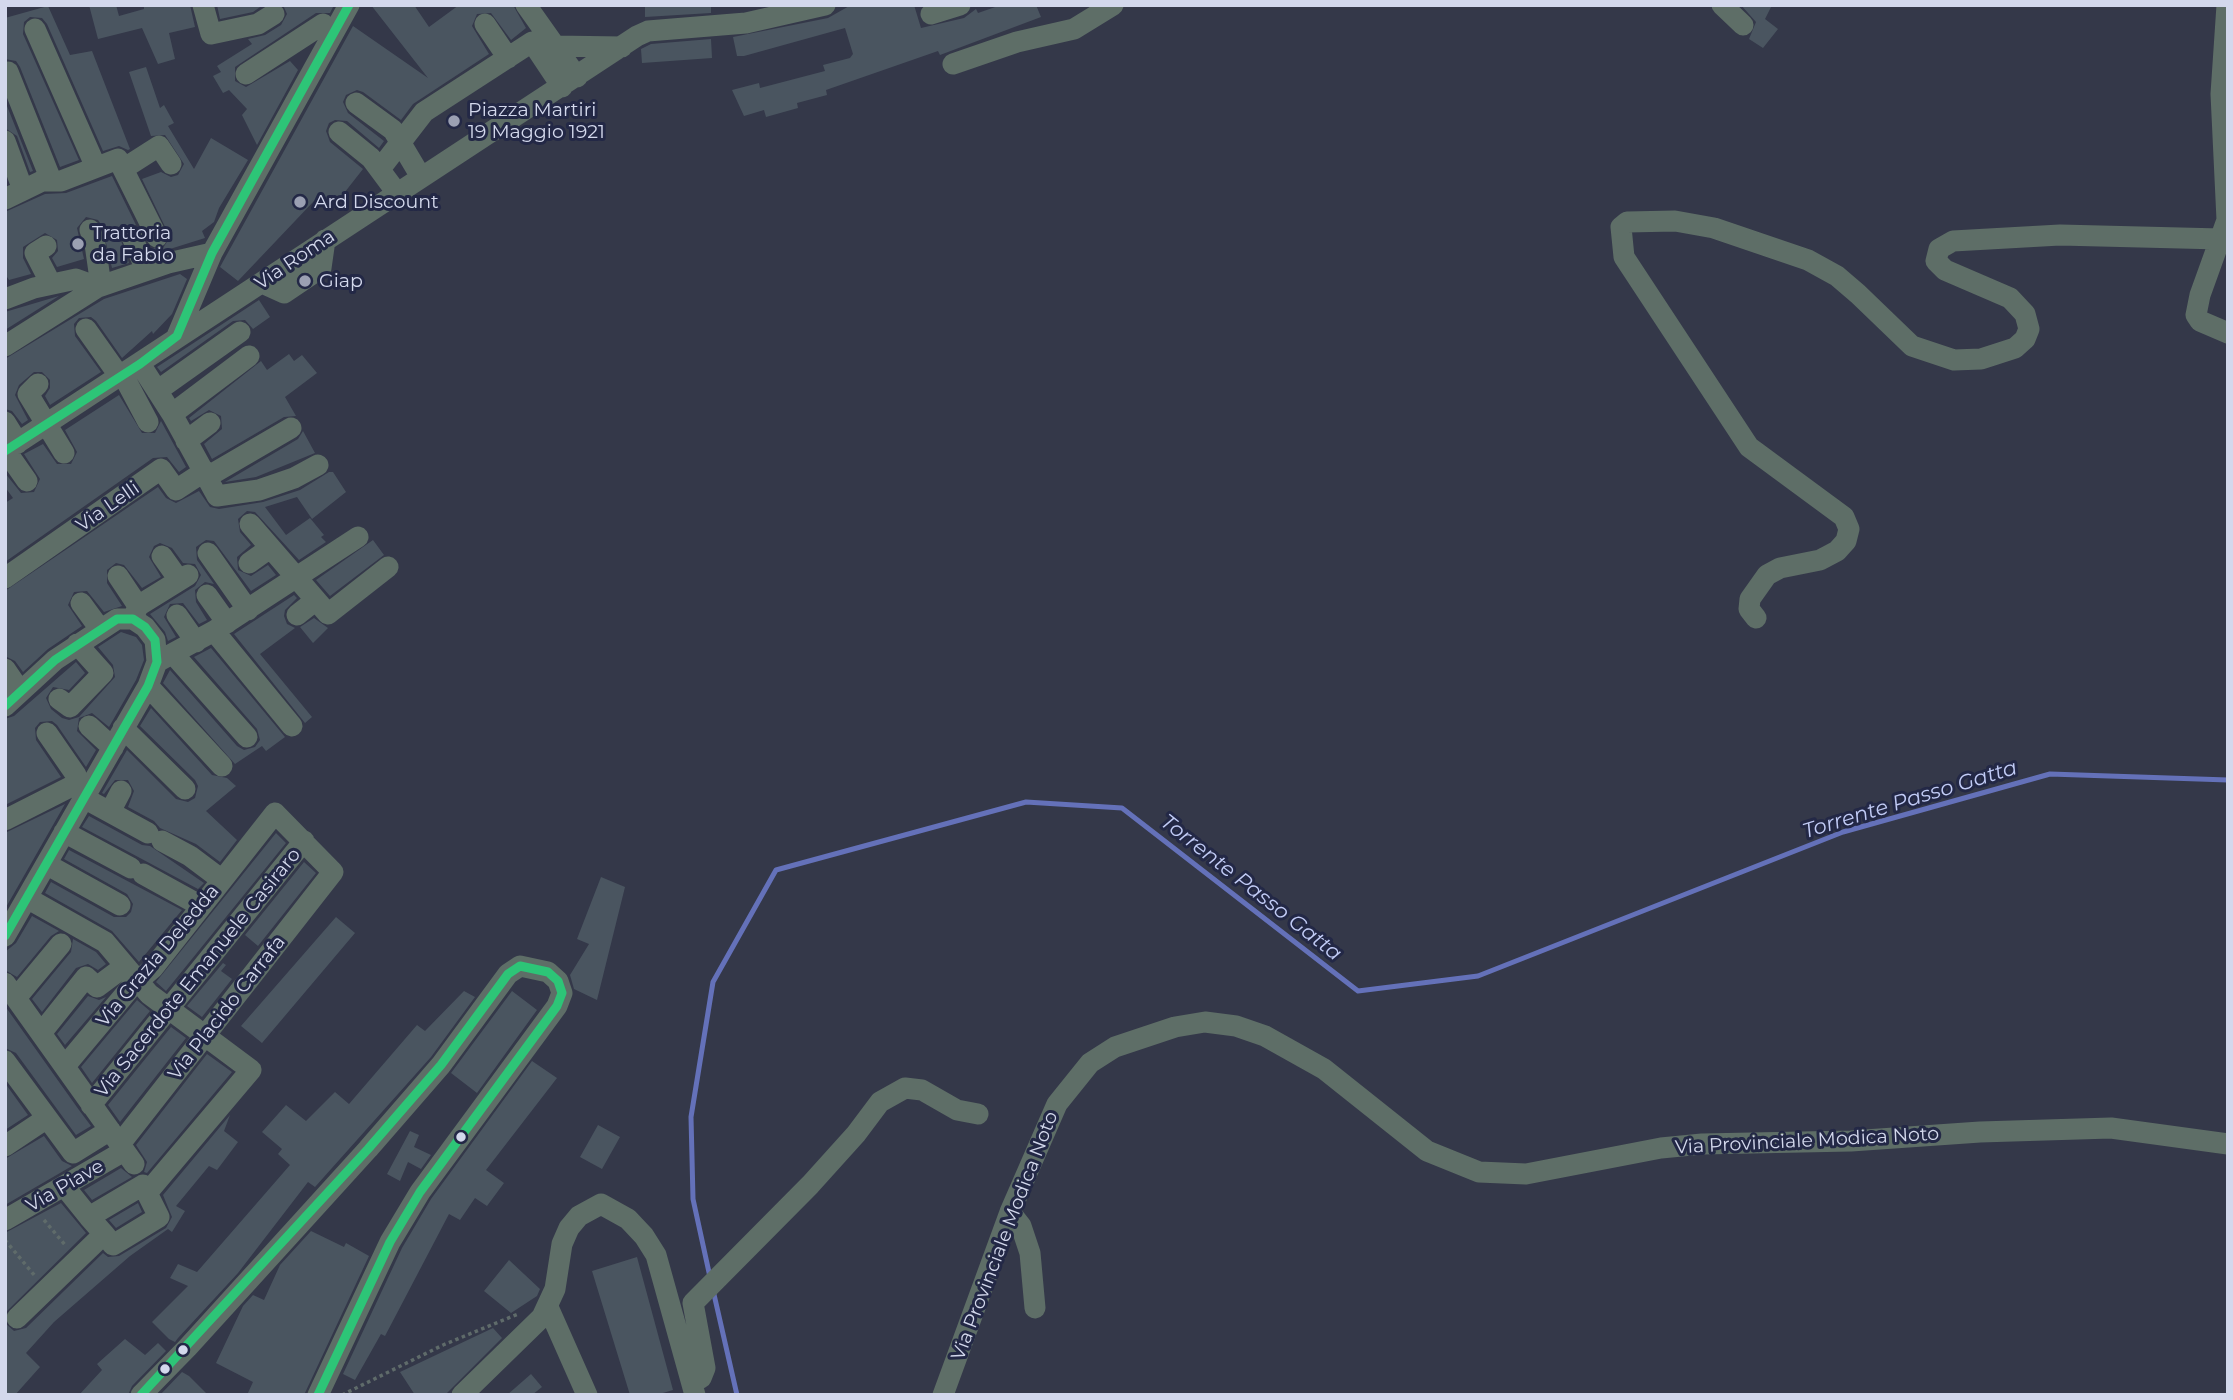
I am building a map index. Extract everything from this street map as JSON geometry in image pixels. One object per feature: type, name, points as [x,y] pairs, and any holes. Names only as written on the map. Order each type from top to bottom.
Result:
[{"type":"street","points":[[203,5],[211,34],[258,24],[272,10],[292,44]]},
{"type":"street","points":[[246,74],[349,5]]},
{"type":"street","points":[[526,5],[548,51],[570,82]]},
{"type":"street","name":"Via Roma","points":[[10,449],[128,372],[177,336],[648,31],[746,23],[825,5]]},
{"type":"street","points":[[931,15],[960,5]]},
{"type":"street","points":[[1722,5],[1743,25]]},
{"type":"street","points":[[2227,5],[2221,94],[2227,220],[2200,295],[2196,316],[2200,321],[2228,333]]},
{"type":"street","points":[[953,64],[1017,42],[1074,29],[1103,7]]},
{"type":"street","points":[[177,336],[212,253],[325,20]]},
{"type":"street","points":[[485,24],[508,58]]},
{"type":"street","points":[[35,29],[95,165]]},
{"type":"street","points":[[380,169],[424,112],[533,42],[548,51],[622,47]]},
{"type":"street","points":[[8,72],[51,180]]},
{"type":"street","points":[[356,103],[393,130],[421,177]]},
{"type":"street","points":[[339,132],[372,158],[397,193]]},
{"type":"street","points":[[5,141],[14,195],[51,180],[61,181],[95,165],[118,159],[157,237]]},
{"type":"street","points":[[123,169],[159,146],[171,164]]},
{"type":"street","points":[[1756,618],[1749,609],[1751,599],[1768,575],[1780,568],[1820,560],[1837,551],[1846,541],[1849,528],[1844,517],[1749,447],[1624,257],[1621,227],[1628,222],[1675,221],[1714,228],[1808,261],[1837,276],[1912,346],[1954,360],[1980,359],[2015,348],[2025,339],[2029,328],[2025,314],[2010,298],[1945,270],[1936,261],[1939,249],[1953,241],[2060,235],[2221,239]]},
{"type":"street","points":[[90,230],[96,244],[99,286]]},
{"type":"street","points":[[132,237],[146,270]]},
{"type":"street","points":[[46,246],[36,253],[51,284]]},
{"type":"street","points":[[5,346],[99,286],[146,270],[212,253]]},
{"type":"street","points":[[5,299],[76,279],[99,286]]},
{"type":"street","points":[[198,290],[214,303],[224,306]]},
{"type":"street","points":[[86,329],[128,372],[157,391],[217,496],[260,490],[294,478],[318,465]]},
{"type":"street","points":[[157,391],[240,332]]},
{"type":"street","points":[[172,414],[249,356]]},
{"type":"street","points":[[128,372],[148,422]]},
{"type":"street","points":[[37,384],[28,394],[45,426],[64,453]]},
{"type":"street","points":[[5,422],[10,449],[27,481]]},
{"type":"street","points":[[186,440],[210,423]]},
{"type":"street","points":[[206,474],[291,428]]},
{"type":"street","name":"Via Lelli","points":[[5,578],[161,469],[176,491],[206,474]]},
{"type":"street","points":[[250,523],[328,614],[388,567]]},
{"type":"street","points":[[5,936],[64,832],[83,790],[113,748],[166,659],[248,610],[358,537]]},
{"type":"street","points":[[249,563],[270,548]]},
{"type":"street","points":[[208,553],[248,610]]},
{"type":"street","points":[[5,669],[13,699],[77,644],[117,619],[136,612],[184,577],[162,556]]},
{"type":"street","points":[[118,576],[136,612],[166,659],[247,737]]},
{"type":"street","points":[[207,595],[220,627],[292,726]]},
{"type":"street","points":[[297,615],[316,600]]},
{"type":"street","points":[[81,603],[100,629]]},
{"type":"street","points":[[177,615],[196,642]]},
{"type":"street","points":[[59,699],[70,707],[103,673],[77,644]]},
{"type":"street","points":[[148,686],[222,766]]},
{"type":"street","points":[[89,726],[113,748]]},
{"type":"street","points":[[123,728],[185,789]]},
{"type":"street","points":[[47,733],[83,790],[110,813],[190,856],[222,880]]},
{"type":"street","points":[[5,820],[83,790]]},
{"type":"street","points":[[110,813],[121,792]]},
{"type":"street","name":"Via Grazia Deledda","points":[[65,1066],[131,974],[153,968],[275,813],[304,841]]},
{"type":"street","points":[[64,832],[203,904],[236,925]]},
{"type":"street","name":"Via Placido Carrafa","points":[[122,1147],[333,872],[304,841]]},
{"type":"street","name":"Via Sacerdote Emanuele Casiraro","points":[[91,1105],[304,841]]},
{"type":"street","points":[[46,864],[120,905]]},
{"type":"street","points":[[27,898],[105,942],[131,974],[169,1009],[251,1070],[145,1189],[89,1217]]},
{"type":"street","points":[[5,1062],[13,1090],[47,1118],[73,1153],[122,1147],[11,990],[61,944]]},
{"type":"street","points":[[141,1395],[368,1149],[441,1065],[508,974],[520,966],[548,972],[558,981],[562,993],[557,1006],[419,1192],[390,1242],[318,1395]]},
{"type":"street","points":[[42,1032],[86,977],[97,987],[131,974]]},
{"type":"street","name":"Via Provinciale Modica Noto","points":[[943,1395],[1010,1212],[1057,1104],[1090,1063],[1115,1047],[1149,1034],[1205,1022],[1236,1027],[1265,1036],[1290,1049],[1324,1069],[1427,1152],[1479,1172],[1526,1174],[1702,1144],[1851,1141],[1993,1132],[2111,1128],[2228,1144]]},
{"type":"street","points":[[694,1388],[705,1368],[692,1303],[810,1185],[856,1134],[880,1102],[905,1088],[922,1090],[957,1110],[978,1114]]},
{"type":"street","points":[[5,1146],[47,1118]]},
{"type":"street","name":"Via Piave","points":[[5,1220],[64,1186],[122,1147]]},
{"type":"street","points":[[64,1186],[113,1245],[159,1217],[145,1189]]},
{"type":"street","points":[[462,1395],[545,1312],[555,1289],[562,1244],[569,1228],[590,1208],[601,1204],[613,1209],[644,1236],[656,1255],[694,1388]]},
{"type":"street","points":[[1010,1212],[1021,1226],[1030,1253],[1035,1308]]},
{"type":"street","points":[[17,1318],[104,1234]]},
{"type":"street","points":[[545,1312],[587,1395]]},
{"type":"path","points":[[31,1205],[78,1261]]},
{"type":"path","points":[[5,1240],[46,1289]]},
{"type":"path","points":[[342,1395],[443,1345],[526,1310],[545,1312]]},
{"type":"building","points":[[89,5],[116,5],[119,16],[144,9],[144,5],[190,5],[195,27],[169,33],[175,59],[158,64],[142,28],[98,39]]},
{"type":"building","points":[[217,5],[263,5],[253,12],[220,19]]},
{"type":"building","points":[[283,5],[334,5],[330,13],[316,13],[235,67],[235,81],[246,87],[290,61],[298,70],[257,145],[242,115],[247,109],[229,90],[223,93],[213,76],[221,72],[217,66],[252,44],[248,39],[265,35],[281,25],[287,14]]},
{"type":"building","points":[[371,5],[414,5],[429,27],[459,5],[513,5],[526,28],[511,40],[491,13],[477,14],[472,26],[489,54],[413,104],[401,120],[363,92],[357,90],[346,95],[343,102],[348,113],[384,141],[379,148],[347,121],[335,120],[329,123],[326,131],[330,142],[363,169],[330,211],[314,201],[238,281],[220,267],[353,26],[428,78]]},
{"type":"building","points":[[645,5],[711,5],[711,13],[645,17]]},
{"type":"building","points":[[851,5],[914,5],[921,28],[964,18],[976,9],[978,13],[1001,5],[1036,5],[1041,17],[940,55],[938,51],[826,90],[827,95],[797,103],[798,108],[766,117],[764,110],[744,116],[732,90],[759,83],[760,88],[825,71],[823,65],[850,58],[853,54],[845,28],[744,56],[737,56],[733,37],[828,18]]},
{"type":"building","points":[[1741,5],[1772,5],[1765,19],[1778,29],[1763,48],[1749,39],[1756,22]]},
{"type":"building","points":[[48,6],[70,55],[92,51],[130,149],[119,146],[103,151],[47,24],[42,18],[30,17],[24,22],[23,34],[79,160],[60,167],[20,67],[16,61],[5,59],[5,18]]},
{"type":"building","points":[[711,39],[712,58],[642,63],[641,49],[651,44]]},
{"type":"building","points":[[146,67],[160,108],[164,105],[174,123],[168,126],[194,169],[211,138],[248,160],[219,208],[214,222],[202,231],[205,238],[154,254],[151,248],[163,248],[170,237],[142,179],[161,172],[171,177],[178,175],[184,164],[165,135],[151,136],[129,72]]},
{"type":"building","points":[[5,101],[33,171],[30,172],[17,136],[5,128]]},
{"type":"building","points":[[112,176],[136,225],[126,225],[119,235],[129,263],[112,268],[102,226],[98,220],[86,217],[77,228],[84,259],[57,267],[52,258],[58,251],[57,240],[45,233],[23,247],[23,258],[31,274],[9,280],[5,274],[5,212],[45,194],[66,193]]},
{"type":"building","points":[[180,274],[187,279],[172,314],[153,334],[152,331],[122,358],[96,321],[91,317],[79,318],[74,324],[75,336],[101,372],[50,405],[45,396],[50,388],[50,380],[42,372],[34,372],[19,385],[15,395],[28,420],[22,424],[12,411],[5,409],[5,359],[104,299]]},
{"type":"building","points":[[59,296],[5,330],[5,312]]},
{"type":"building","points":[[259,300],[270,317],[253,329],[245,320],[233,321],[161,372],[157,367]]},
{"type":"building","points":[[289,354],[294,361],[302,355],[317,373],[285,397],[296,416],[284,417],[212,459],[204,444],[222,429],[221,416],[209,410],[191,421],[189,418],[261,361],[267,370]]},
{"type":"building","points":[[119,395],[142,433],[155,433],[161,421],[186,467],[179,472],[167,457],[153,458],[5,562],[5,503],[13,498],[5,487],[5,473],[21,493],[34,492],[40,479],[24,454],[43,444],[57,464],[71,464],[77,452],[65,430]]},
{"type":"building","points":[[303,431],[315,453],[256,477],[225,482],[298,439]]},
{"type":"building","points":[[333,472],[346,492],[312,519],[297,497],[265,507],[286,535],[310,518],[324,535],[321,537],[326,542],[299,560],[255,512],[247,511],[238,519],[240,532],[251,545],[237,557],[238,570],[251,576],[268,565],[276,575],[251,591],[214,541],[206,540],[196,547],[197,560],[214,584],[205,582],[195,590],[196,602],[207,620],[199,624],[183,603],[170,604],[164,617],[176,637],[168,641],[165,632],[150,614],[195,586],[201,575],[195,564],[183,563],[172,548],[160,543],[154,546],[149,557],[161,577],[142,588],[124,565],[116,563],[107,570],[107,583],[122,606],[104,612],[87,591],[74,592],[68,605],[82,626],[48,649],[23,672],[15,661],[5,656],[5,591],[158,487],[166,498],[176,503],[199,491],[210,507],[219,509],[263,502],[300,490]]},
{"type":"building","points":[[373,540],[384,555],[330,596],[316,580]]},
{"type":"building","points":[[294,595],[297,598],[285,610],[284,616],[287,624],[295,628],[260,654],[312,717],[305,723],[234,634]]},
{"type":"building","points":[[314,618],[328,628],[313,643],[300,627]]},
{"type":"building","points":[[121,632],[136,637],[142,645],[144,660],[136,680],[109,727],[92,713],[79,718],[77,731],[96,750],[86,767],[57,725],[52,721],[40,722],[35,728],[36,740],[61,777],[5,805],[5,719],[14,716],[76,662],[85,673],[69,690],[53,687],[46,698],[51,709],[62,718],[69,720],[79,717],[115,677],[113,665],[98,647]]},
{"type":"building","points":[[211,648],[285,737],[266,751],[262,746],[235,764],[163,683],[170,670],[237,746],[244,750],[255,747],[260,740],[257,729],[194,657]]},
{"type":"building","points":[[151,708],[212,775],[227,778],[236,786],[206,811],[237,840],[220,862],[196,844],[160,828],[154,821],[128,807],[134,791],[128,780],[115,780],[104,794],[102,793],[127,750],[176,799],[188,802],[195,798],[198,786],[195,780],[140,726]]},
{"type":"building","points":[[65,804],[5,909],[5,833]]},
{"type":"building","points":[[89,816],[142,845],[150,846],[204,883],[198,889],[82,827]]},
{"type":"building","points":[[276,833],[286,843],[166,991],[156,982]]},
{"type":"building","points":[[69,850],[182,910],[139,962],[112,931],[45,893],[51,882],[114,917],[126,917],[131,912],[133,904],[127,894],[64,859]]},
{"type":"building","points":[[304,862],[316,873],[258,946],[245,935]]},
{"type":"building","points":[[601,877],[625,887],[597,1000],[574,989],[570,975],[589,944],[577,939]]},
{"type":"building","points":[[32,916],[59,931],[51,936],[17,977],[5,970],[5,952],[16,943]]},
{"type":"building","points":[[336,917],[355,933],[262,1043],[241,1026]]},
{"type":"building","points":[[73,939],[96,952],[106,964],[98,970],[88,964],[76,968],[42,1012],[32,999],[71,952]]},
{"type":"building","points":[[223,963],[226,965],[221,971],[232,979],[202,1017],[187,1006]]},
{"type":"building","points":[[464,991],[475,997],[431,1057],[315,1187],[308,1182],[238,1273],[175,1342],[169,1339],[152,1322],[188,1286],[170,1278],[178,1264],[197,1272],[290,1165],[278,1154],[282,1149],[262,1132],[286,1105],[306,1121],[335,1092],[349,1104],[417,1025],[425,1031]]},
{"type":"building","points":[[512,991],[537,1010],[477,1093],[451,1073]]},
{"type":"building","points":[[88,996],[99,1000],[106,997],[65,1045],[57,1034]]},
{"type":"building","points":[[137,1000],[150,1011],[92,1083],[81,1067]]},
{"type":"building","points":[[5,1006],[91,1126],[76,1135],[16,1053],[5,1048]]},
{"type":"building","points":[[171,1027],[186,1038],[120,1122],[108,1105]]},
{"type":"building","points":[[207,1054],[232,1072],[147,1173],[144,1172],[147,1162],[136,1145]]},
{"type":"building","points":[[532,1061],[557,1078],[486,1170],[504,1183],[487,1206],[475,1198],[460,1220],[449,1214],[385,1336],[381,1334],[355,1380],[343,1374],[402,1248],[431,1199]]},
{"type":"building","points":[[5,1083],[28,1115],[5,1130]]},
{"type":"building","points":[[230,1115],[224,1131],[238,1142],[217,1170],[209,1166],[176,1206],[185,1211],[172,1232],[168,1229],[130,1256],[54,1322],[26,1353],[40,1367],[15,1395],[5,1395],[5,1323],[14,1331],[26,1328],[103,1253],[108,1257],[119,1256],[166,1228],[172,1217],[163,1195]]},
{"type":"building","points":[[598,1125],[620,1137],[602,1169],[580,1157]]},
{"type":"building","points":[[410,1131],[419,1135],[414,1147],[431,1155],[421,1169],[408,1162],[400,1181],[387,1174]]},
{"type":"building","points":[[44,1136],[62,1161],[72,1166],[5,1205],[5,1159]]},
{"type":"building","points":[[121,1168],[132,1177],[92,1200],[84,1190]]},
{"type":"building","points":[[61,1203],[86,1233],[5,1313],[5,1233]]},
{"type":"building","points":[[138,1203],[142,1212],[116,1228],[109,1220]]},
{"type":"building","points":[[311,1231],[344,1247],[346,1243],[369,1256],[304,1395],[247,1395],[253,1382],[216,1363],[243,1306],[253,1295],[264,1300],[280,1265]]},
{"type":"building","points":[[637,1257],[673,1390],[656,1395],[630,1395],[592,1271]]},
{"type":"building","points":[[509,1260],[540,1289],[537,1296],[511,1313],[484,1291]]},
{"type":"building","points":[[493,1328],[502,1338],[445,1395],[415,1395],[400,1372]]},
{"type":"building","points":[[125,1339],[145,1355],[158,1343],[166,1351],[132,1386],[128,1395],[79,1395],[102,1370],[97,1364]]},
{"type":"building","points":[[182,1372],[189,1376],[208,1395],[160,1395]]},
{"type":"building","points":[[531,1374],[542,1387],[532,1395],[507,1395]]},
{"type":"waterway","name":"Torrente Passo Gatta","points":[[710,1277],[693,1199],[691,1117],[713,982],[776,870],[1026,802],[1122,808],[1358,991],[1478,976],[1843,832],[2050,774],[2228,780]]},
{"type":"waterway","name":"Torrente Passo Gatta","points":[[713,1290],[737,1395]]},
{"type":"transit line","points":[[5,451],[140,364],[177,336],[212,253],[349,5]]},
{"type":"transit line","points":[[5,706],[55,660],[117,619],[133,619],[145,627],[155,640],[157,662],[148,686],[5,936]]},
{"type":"transit line","points":[[141,1395],[368,1149],[441,1065],[508,974],[520,966],[548,972],[558,981],[562,993],[557,1006],[420,1192],[390,1242],[318,1395]]},
{"type":"place","name":"Piazza Martiri 19 Maggio 1921","points":[[454,121]]},
{"type":"place","name":"Ard Discount","points":[[300,202]]},
{"type":"place","name":"Trattoria da Fabio","points":[[78,244]]},
{"type":"place","name":"Giap","points":[[305,281]]}]
